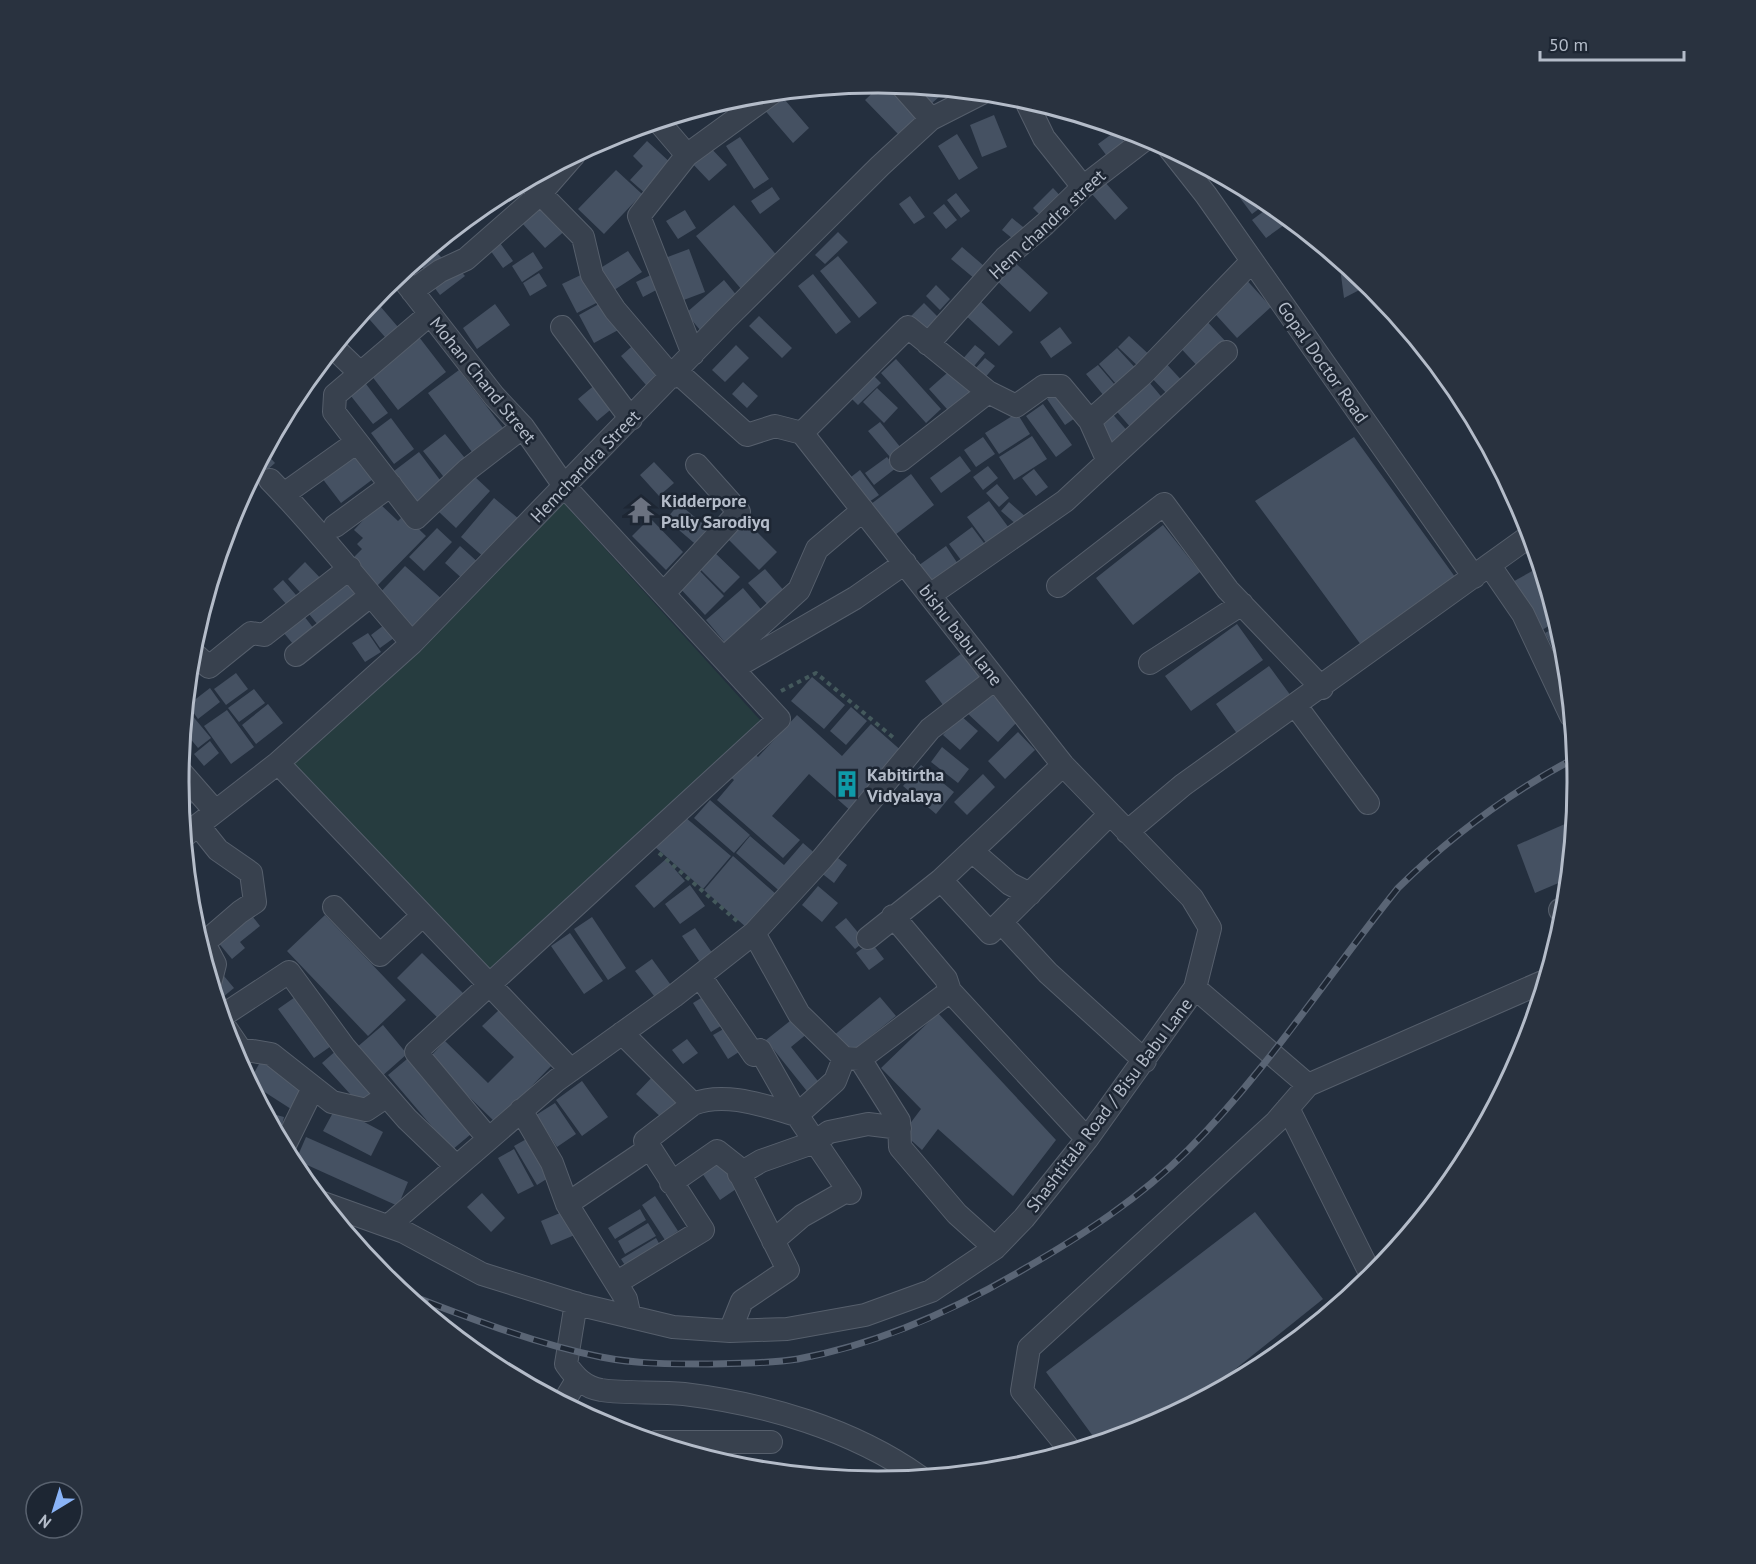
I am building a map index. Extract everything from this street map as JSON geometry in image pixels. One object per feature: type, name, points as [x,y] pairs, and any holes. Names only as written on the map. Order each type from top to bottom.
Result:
[{"type":"street","points":[[909,94],[932,119]]},
{"type":"street","name":"Hemchandra Street","points":[[199,824],[278,763],[412,643],[872,174],[932,119],[970,99]]},
{"type":"street","points":[[693,354],[639,216],[687,155],[757,104]]},
{"type":"street","points":[[1030,110],[1044,138],[1083,187]]},
{"type":"street","points":[[664,128],[687,155]]},
{"type":"street","name":"Hem chandra street","points":[[928,344],[1005,258],[1046,224],[1083,187],[1139,144]]},
{"type":"street","name":"Gopal Doctor Road","points":[[1178,162],[1482,572],[1523,614],[1561,696]]},
{"type":"street","points":[[406,283],[466,259],[533,187],[583,237],[592,275],[615,310],[674,375],[747,435],[775,426],[802,433],[908,327],[988,392],[1016,406],[1044,386],[1061,386],[1090,421],[1107,459]]},
{"type":"street","points":[[1090,421],[1143,374],[1251,261]]},
{"type":"street","name":"Mohan Chand Street","points":[[406,283],[494,396],[523,427],[566,487],[779,719],[646,841]]},
{"type":"street","points":[[429,315],[335,395],[334,412],[416,518],[467,470],[523,427]]},
{"type":"street","points":[[562,327],[631,418]]},
{"type":"street","points":[[930,595],[1065,501],[1107,459],[1226,352]]},
{"type":"street","points":[[339,353],[360,373]]},
{"type":"street","points":[[901,460],[988,392]]},
{"type":"street","name":"bishu babu lane","points":[[802,433],[1063,765],[1127,832]]},
{"type":"street","points":[[357,442],[277,487],[350,568],[370,596],[412,643]]},
{"type":"street","points":[[664,593],[739,512],[697,465]]},
{"type":"street","points":[[335,526],[391,485]]},
{"type":"street","points":[[1058,586],[1164,504],[1228,590],[1322,688]]},
{"type":"street","points":[[729,663],[799,590],[817,549],[863,510]]},
{"type":"street","points":[[1127,832],[1183,785],[1322,688],[1523,542]]},
{"type":"street","points":[[729,663],[855,598],[905,563]]},
{"type":"street","points":[[200,659],[209,667],[251,633],[264,635],[350,568]]},
{"type":"street","points":[[296,655],[370,596]]},
{"type":"street","points":[[1150,663],[1242,604]]},
{"type":"street","points":[[388,1226],[521,1110],[571,1070],[700,976],[753,933],[912,753],[930,729],[995,679]]},
{"type":"street","points":[[1296,706],[1368,803]]},
{"type":"street","points":[[278,763],[422,917],[571,1070]]},
{"type":"street","points":[[868,938],[892,916],[941,880],[1063,765]]},
{"type":"street","points":[[189,797],[199,824],[218,850],[251,873],[255,902],[208,941]]},
{"type":"street","points":[[941,880],[990,933],[1110,814]]},
{"type":"street","name":"Shashtitala Road / Bisu Babu Lane","points":[[337,1208],[404,1232],[482,1274],[576,1303],[674,1327],[730,1331],[787,1329],[865,1315],[932,1291],[995,1248],[1024,1218],[1087,1139],[1195,988],[1210,928],[1192,898],[1127,832]]},
{"type":"street","points":[[488,1138],[416,1052],[487,984],[646,841]]},
{"type":"street","points":[[972,851],[1010,884],[1030,894]]},
{"type":"street","points":[[334,907],[380,955],[422,917]]},
{"type":"street","points":[[892,916],[946,979],[950,991],[1087,1139]]},
{"type":"street","points":[[1001,922],[1048,973],[1145,1060]]},
{"type":"street","points":[[753,933],[799,1014],[852,1059],[899,1121],[900,1147],[957,1214],[995,1248]]},
{"type":"street","points":[[228,1010],[289,972],[345,1048],[387,1096],[456,1166]]},
{"type":"street","points":[[700,976],[742,1040],[754,1054],[760,1050],[797,1115],[849,1191],[802,1216],[773,1241]]},
{"type":"street","points":[[1066,1445],[1022,1391],[1029,1348],[1276,1122],[1308,1085],[1536,985]]},
{"type":"street","points":[[1195,988],[1308,1085]]},
{"type":"street","points":[[797,1115],[835,1081],[852,1059],[950,991]]},
{"type":"street","points":[[622,1033],[693,1104]]},
{"type":"street","points":[[243,1049],[271,1054],[332,1102],[366,1110],[387,1096]]},
{"type":"street","points":[[288,1138],[313,1088]]},
{"type":"street","points":[[616,1283],[703,1230],[645,1141],[693,1104],[707,1098],[751,1102],[797,1115]]},
{"type":"street","points":[[1288,1108],[1367,1267]]},
{"type":"street","points":[[521,1110],[552,1163],[567,1204],[626,1299],[630,1317]]},
{"type":"street","points":[[739,1174],[761,1161],[815,1142],[829,1132],[868,1124],[900,1128]]},
{"type":"street","points":[[567,1204],[650,1148]]},
{"type":"street","points":[[671,1183],[717,1151],[736,1166],[788,1270],[742,1301],[730,1331]]},
{"type":"street","points":[[576,1303],[566,1364],[577,1380],[600,1390],[682,1394],[744,1402],[797,1419],[873,1449],[909,1470]]},
{"type":"street","points":[[567,1397],[577,1380]]},
{"type":"street","points":[[682,1442],[771,1442]]},
{"type":"path","points":[[763,699],[816,673],[912,753]]},
{"type":"path","points":[[646,841],[753,933]]},
{"type":"green space","points":[[561,500],[761,721],[487,974],[291,764]]},
{"type":"building","points":[[872,93],[894,93],[918,116],[898,134],[865,100]]},
{"type":"building","points":[[923,94],[940,96],[931,104]]},
{"type":"building","points":[[785,100],[809,128],[793,143],[762,107],[768,102]]},
{"type":"building","points":[[994,115],[1007,147],[982,157],[970,125]]},
{"type":"building","points":[[957,134],[978,168],[959,180],[938,146]]},
{"type":"building","points":[[1111,134],[1121,138],[1130,150],[1112,163],[1098,144]]},
{"type":"building","points":[[740,137],[769,179],[754,189],[726,146]]},
{"type":"building","points":[[647,141],[673,165],[647,195],[630,180],[643,166],[633,156]]},
{"type":"building","points":[[708,145],[727,165],[709,181],[690,161]]},
{"type":"building","points":[[616,170],[642,194],[604,234],[578,209]]},
{"type":"building","points":[[1104,181],[1128,208],[1115,220],[1091,193]]},
{"type":"building","points":[[772,187],[780,199],[760,214],[751,201]]},
{"type":"building","points":[[1053,188],[1066,202],[1046,221],[1033,208]]},
{"type":"building","points":[[956,193],[970,211],[961,218],[947,200]]},
{"type":"building","points":[[1237,194],[1260,208],[1252,214]]},
{"type":"building","points":[[910,196],[925,217],[914,224],[899,204]]},
{"type":"building","points":[[543,202],[567,229],[545,248],[521,222]]},
{"type":"building","points":[[944,204],[957,220],[946,229],[933,213]]},
{"type":"building","points":[[734,205],[779,258],[742,290],[696,236]]},
{"type":"building","points":[[685,210],[696,228],[678,239],[666,221]]},
{"type":"building","points":[[1264,211],[1284,225],[1266,238],[1252,220]]},
{"type":"building","points":[[1012,218],[1028,231],[1018,243],[1002,230]]},
{"type":"building","points":[[838,232],[848,242],[825,264],[815,255]]},
{"type":"building","points":[[495,236],[513,261],[503,268],[485,243]]},
{"type":"building","points":[[962,247],[991,272],[981,284],[951,259]]},
{"type":"building","points":[[689,249],[705,292],[681,301],[665,258]]},
{"type":"building","points":[[628,251],[642,272],[608,294],[594,272]]},
{"type":"building","points":[[533,252],[543,268],[522,282],[512,266]]},
{"type":"building","points":[[437,253],[444,260],[429,274],[421,266]]},
{"type":"building","points":[[838,256],[877,303],[859,318],[820,271]]},
{"type":"building","points":[[1011,259],[1048,293],[1030,312],[994,278]]},
{"type":"building","points":[[455,265],[465,276],[440,295],[431,283]]},
{"type":"building","points":[[587,272],[602,300],[577,313],[562,284]]},
{"type":"building","points":[[1341,272],[1360,290],[1344,298]]},
{"type":"building","points":[[539,273],[547,286],[530,296],[523,283]]},
{"type":"building","points":[[655,273],[662,287],[643,297],[636,282]]},
{"type":"building","points":[[813,274],[851,322],[836,334],[798,286]]},
{"type":"building","points":[[1242,275],[1271,307],[1237,338],[1208,306]]},
{"type":"building","points":[[724,280],[738,297],[700,330],[686,313]]},
{"type":"building","points":[[936,285],[950,299],[940,310],[926,296]]},
{"type":"building","points":[[977,298],[1013,332],[999,346],[963,313]]},
{"type":"building","points":[[606,300],[622,328],[594,343],[579,315]]},
{"type":"building","points":[[924,303],[940,319],[927,333],[910,317]]},
{"type":"building","points":[[495,304],[510,325],[477,349],[463,328]]},
{"type":"building","points":[[380,306],[404,334],[392,345],[369,319]]},
{"type":"building","points":[[759,316],[792,348],[782,358],[749,326]]},
{"type":"building","points":[[1202,316],[1228,344],[1201,370],[1175,342]]},
{"type":"building","points":[[1060,327],[1072,343],[1051,358],[1040,342]]},
{"type":"building","points":[[1129,336],[1154,359],[1143,371],[1118,347]]},
{"type":"building","points":[[419,337],[446,372],[398,410],[371,375]]},
{"type":"building","points":[[638,341],[663,371],[646,385],[621,356]]},
{"type":"building","points":[[736,345],[749,358],[725,382],[712,370]]},
{"type":"building","points":[[975,345],[985,353],[970,371],[960,362]]},
{"type":"building","points":[[1117,348],[1141,374],[1122,391],[1099,364]]},
{"type":"building","points":[[985,358],[995,366],[982,381],[972,372]]},
{"type":"building","points":[[896,359],[941,409],[926,423],[881,373]]},
{"type":"building","points":[[1162,359],[1186,385],[1171,398],[1147,373]]},
{"type":"building","points":[[1098,365],[1121,392],[1109,402],[1086,374]]},
{"type":"building","points":[[955,366],[981,395],[955,418],[929,389]]},
{"type":"building","points":[[459,370],[503,428],[472,452],[428,393]]},
{"type":"building","points":[[868,370],[881,383],[858,405],[845,392]]},
{"type":"building","points":[[1144,376],[1165,401],[1132,429],[1111,405]]},
{"type":"building","points":[[363,380],[388,413],[373,424],[347,391]]},
{"type":"building","points":[[743,382],[758,396],[747,408],[732,394]]},
{"type":"building","points":[[596,384],[615,406],[597,421],[578,399]]},
{"type":"building","points":[[877,388],[898,408],[884,423],[863,402]]},
{"type":"building","points":[[1063,389],[1081,414],[1065,425],[1047,399]]},
{"type":"building","points":[[1043,404],[1072,445],[1056,457],[1026,416]]},
{"type":"building","points":[[1108,409],[1131,435],[1116,448],[1093,421]]},
{"type":"building","points":[[1017,413],[1030,434],[999,454],[985,433]]},
{"type":"building","points":[[391,418],[414,449],[394,464],[371,433]]},
{"type":"building","points":[[880,422],[901,448],[890,457],[868,431]]},
{"type":"building","points":[[445,434],[469,463],[447,481],[423,451]]},
{"type":"building","points":[[1032,436],[1047,459],[1014,480],[999,457]]},
{"type":"building","points":[[983,437],[995,454],[976,467],[964,450]]},
{"type":"building","points":[[1354,437],[1458,581],[1364,649],[1255,501]]},
{"type":"building","points":[[359,451],[377,476],[341,503],[322,478]]},
{"type":"building","points":[[419,452],[446,488],[421,507],[394,471]]},
{"type":"building","points":[[960,456],[971,471],[941,493],[930,478]]},
{"type":"building","points":[[887,457],[896,468],[874,485],[865,473]]},
{"type":"building","points":[[270,458],[275,463],[260,476]]},
{"type":"building","points":[[654,462],[674,483],[659,496],[640,475]]},
{"type":"building","points":[[988,466],[998,478],[983,490],[973,477]]},
{"type":"building","points":[[1034,469],[1048,487],[1036,496],[1022,478]]},
{"type":"building","points":[[860,470],[879,495],[869,502],[851,477]]},
{"type":"building","points":[[911,474],[934,505],[895,535],[871,504]]},
{"type":"building","points":[[473,475],[490,491],[456,528],[439,512]]},
{"type":"building","points":[[997,484],[1009,498],[999,507],[986,493]]},
{"type":"building","points":[[494,498],[519,519],[486,559],[461,537]]},
{"type":"building","points":[[989,501],[1009,528],[987,544],[967,517]]},
{"type":"building","points":[[1009,502],[1026,517],[1018,526],[1001,511]]},
{"type":"building","points":[[379,503],[398,521],[404,515],[426,536],[377,586],[350,561],[362,549],[357,544],[363,538],[354,530]]},
{"type":"building","points":[[679,504],[713,532],[700,548],[666,519]]},
{"type":"building","points":[[742,517],[777,552],[759,570],[724,535]]},
{"type":"building","points":[[650,518],[683,552],[666,570],[632,536]]},
{"type":"building","points":[[1163,525],[1200,572],[1133,625],[1096,578]]},
{"type":"building","points":[[972,527],[987,547],[964,564],[949,544]]},
{"type":"building","points":[[437,528],[452,542],[424,571],[409,557]]},
{"type":"building","points":[[460,546],[481,565],[466,582],[445,563]]},
{"type":"building","points":[[946,546],[960,567],[931,589],[915,568]]},
{"type":"building","points":[[712,550],[740,577],[724,593],[697,566]]},
{"type":"building","points":[[305,562],[326,584],[308,601],[288,579]]},
{"type":"building","points":[[405,566],[443,600],[413,633],[375,598]]},
{"type":"building","points":[[696,567],[724,596],[705,615],[677,585]]},
{"type":"building","points":[[765,569],[786,593],[770,607],[748,583]]},
{"type":"building","points":[[1533,571],[1549,626],[1537,633],[1509,584]]},
{"type":"building","points":[[283,580],[303,603],[293,612],[273,589]]},
{"type":"building","points":[[348,583],[363,600],[323,631],[309,614]]},
{"type":"building","points":[[743,588],[765,614],[728,646],[706,620]]},
{"type":"building","points":[[304,616],[318,634],[298,650],[283,632]]},
{"type":"building","points":[[388,622],[398,635],[380,648],[371,635]]},
{"type":"building","points":[[1237,624],[1263,660],[1191,711],[1165,676]]},
{"type":"building","points":[[1550,630],[1554,650],[1545,633]]},
{"type":"building","points":[[368,633],[381,652],[365,662],[352,643]]},
{"type":"building","points":[[962,653],[980,678],[943,705],[925,681]]},
{"type":"building","points":[[1269,666],[1291,696],[1238,735],[1216,704]]},
{"type":"building","points":[[236,673],[248,689],[226,705],[214,689]]},
{"type":"building","points":[[812,677],[845,705],[824,729],[791,701]]},
{"type":"building","points":[[210,688],[220,702],[198,719],[193,712],[194,700]]},
{"type":"building","points":[[254,689],[265,703],[239,722],[228,708]]},
{"type":"building","points":[[987,690],[1019,720],[998,742],[966,712]]},
{"type":"building","points":[[268,704],[283,723],[256,744],[242,725]]},
{"type":"building","points":[[851,707],[867,721],[846,745],[830,731]]},
{"type":"building","points":[[227,710],[254,747],[231,764],[204,726]]},
{"type":"building","points":[[797,715],[842,756],[871,724],[904,753],[852,812],[809,774],[772,816],[800,840],[783,858],[717,800],[734,780],[729,776],[752,751],[758,757]]},
{"type":"building","points":[[960,715],[978,731],[960,750],[943,735]]},
{"type":"building","points":[[192,716],[211,738],[198,748],[190,738]]},
{"type":"building","points":[[1018,732],[1035,750],[1005,779],[988,761]]},
{"type":"building","points":[[210,741],[219,753],[204,766],[194,754]]},
{"type":"building","points":[[942,747],[969,769],[958,783],[931,762]]},
{"type":"building","points":[[921,765],[954,792],[936,814],[903,786]]},
{"type":"building","points":[[983,774],[995,787],[967,815],[954,802]]},
{"type":"building","points":[[189,790],[197,798],[190,805]]},
{"type":"building","points":[[710,800],[750,835],[734,853],[694,818]]},
{"type":"building","points":[[685,817],[731,856],[703,889],[654,846]]},
{"type":"building","points":[[1566,823],[1559,883],[1535,893],[1517,845]]},
{"type":"building","points":[[750,836],[784,865],[803,843],[818,856],[784,895],[736,853]]},
{"type":"building","points":[[834,855],[847,865],[834,883],[820,872]]},
{"type":"building","points":[[733,856],[776,894],[747,928],[704,890]]},
{"type":"building","points":[[666,859],[685,881],[654,908],[635,886]]},
{"type":"building","points":[[690,885],[705,906],[680,924],[665,904]]},
{"type":"building","points":[[818,886],[838,903],[822,922],[802,905]]},
{"type":"building","points":[[249,912],[260,926],[240,942],[245,948],[232,959],[216,940]]},
{"type":"building","points":[[325,915],[406,1000],[368,1036],[287,951]]},
{"type":"building","points":[[592,917],[626,968],[608,980],[574,929]]},
{"type":"building","points":[[846,918],[865,941],[855,949],[835,927]]},
{"type":"building","points":[[695,928],[715,957],[702,965],[682,936]]},
{"type":"building","points":[[570,933],[603,981],[584,994],[551,946]]},
{"type":"building","points":[[871,942],[884,959],[869,970],[856,953]]},
{"type":"building","points":[[422,953],[465,995],[441,1021],[397,978]]},
{"type":"building","points":[[652,959],[673,988],[657,1000],[635,971]]},
{"type":"building","points":[[224,976],[234,988],[224,996],[219,981]]},
{"type":"building","points":[[298,995],[334,1044],[314,1058],[278,1009]]},
{"type":"building","points":[[706,995],[724,1024],[711,1032],[693,1003]]},
{"type":"building","points":[[880,997],[896,1016],[847,1055],[832,1037]]},
{"type":"building","points":[[499,1010],[554,1063],[496,1123],[429,1058],[445,1041],[488,1083],[514,1057],[482,1026]]},
{"type":"building","points":[[938,1013],[1056,1140],[1013,1196],[938,1129],[922,1150],[903,1133],[921,1109],[881,1068]]},
{"type":"building","points":[[795,1017],[808,1033],[791,1047],[821,1085],[810,1095],[766,1040]]},
{"type":"building","points":[[383,1025],[407,1054],[381,1077],[356,1048]]},
{"type":"building","points":[[727,1027],[742,1050],[728,1059],[713,1035]]},
{"type":"building","points":[[687,1039],[698,1053],[683,1064],[672,1050]]},
{"type":"building","points":[[338,1049],[376,1092],[361,1106],[322,1063]]},
{"type":"building","points":[[413,1054],[477,1129],[452,1150],[388,1075]]},
{"type":"building","points":[[263,1057],[305,1085],[291,1109],[262,1090],[254,1074]]},
{"type":"building","points":[[657,1072],[684,1099],[664,1120],[636,1094]]},
{"type":"building","points":[[582,1081],[608,1117],[582,1136],[556,1100]]},
{"type":"building","points":[[555,1103],[576,1134],[557,1147],[536,1115]]},
{"type":"building","points":[[336,1107],[383,1132],[371,1156],[323,1131]]},
{"type":"building","points":[[275,1115],[284,1117],[282,1127]]},
{"type":"building","points":[[306,1137],[408,1182],[398,1206],[304,1164],[298,1154]]},
{"type":"building","points":[[530,1137],[553,1175],[537,1185],[514,1146]]},
{"type":"building","points":[[514,1149],[534,1186],[518,1194],[498,1158]]},
{"type":"building","points":[[717,1155],[739,1187],[720,1200],[698,1167]]},
{"type":"building","points":[[482,1193],[505,1218],[491,1232],[467,1207]]},
{"type":"building","points":[[655,1196],[678,1231],[665,1240],[642,1205]]},
{"type":"building","points":[[640,1209],[646,1220],[615,1239],[608,1228]]},
{"type":"building","points":[[567,1210],[577,1234],[551,1245],[541,1221]]},
{"type":"building","points":[[1255,1212],[1323,1299],[1222,1379],[1142,1419],[1093,1436],[1046,1372]]},
{"type":"building","points":[[648,1223],[656,1236],[625,1254],[618,1241]]},
{"type":"building","points":[[656,1238],[664,1252],[630,1273],[621,1259]]},
{"type":"railway","points":[[425,1301],[500,1329],[575,1351],[614,1359],[668,1364],[753,1363],[798,1359],[858,1345],[943,1312],[1068,1243],[1131,1200],[1170,1168],[1217,1120],[1271,1055],[1398,888],[1460,833],[1504,801],[1567,763]]},
{"type":"place","name":"Kidderpore Pally Sarodiyq","points":[[641,510]]},
{"type":"place","name":"Kabitirtha Vidyalaya","points":[[847,784]]}]
